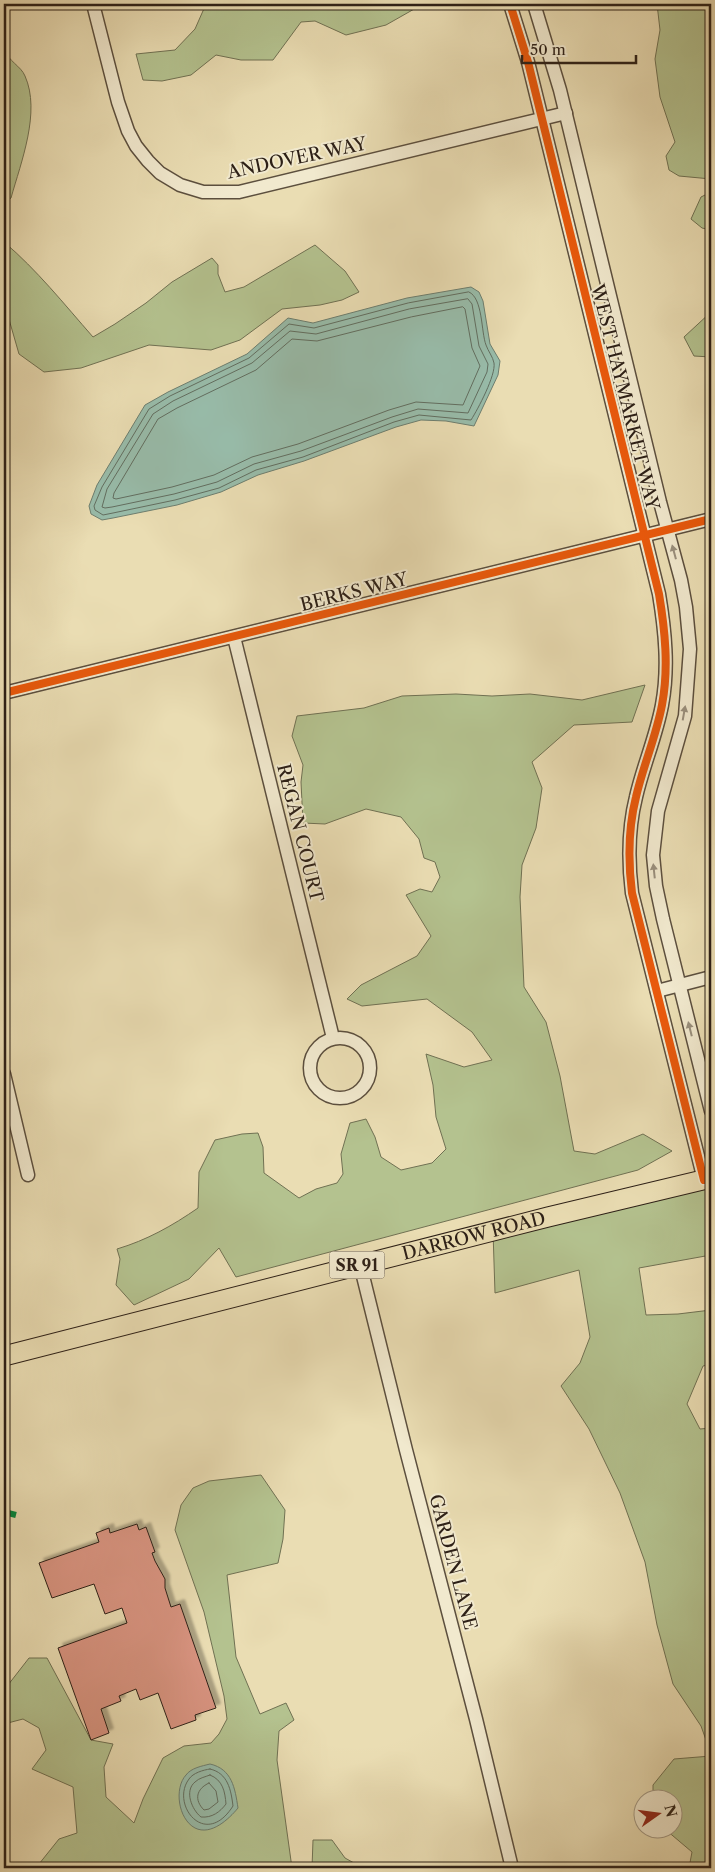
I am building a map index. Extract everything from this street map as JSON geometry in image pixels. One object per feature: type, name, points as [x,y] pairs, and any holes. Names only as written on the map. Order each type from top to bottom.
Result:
[{"type":"main road","name":"DARROW ROAD","points":[[4,1356],[360,1264],[708,1179]]},
{"type":"street","name":"ANDOVER WAY","points":[[93,4],[118,102],[128,131],[136,146],[160,173],[180,185],[203,192],[239,192],[566,113]]},
{"type":"street","name":"WEST HAYMARKET WAY","points":[[510,4],[528,62],[609,388],[643,536],[659,594],[664,625],[665,680],[662,705],[634,805],[628,855],[632,893],[708,1179]]},
{"type":"street","name":"WEST HAYMARKET WAY","points":[[534,4],[566,113],[686,607],[689,629],[690,668],[684,716],[658,810],[653,855],[658,894],[679,986],[711,1110]]},
{"type":"street","name":"BERKS WAY","points":[[4,693],[711,520]]},
{"type":"street","name":"REGAN COURT","points":[[234,637],[333,1038]]},
{"type":"street","points":[[657,992],[711,978]]},
{"type":"street","points":[[333,1038],[348,1038],[362,1047],[370,1060],[370,1076],[361,1090],[348,1098],[332,1098],[318,1089],[310,1075],[311,1060],[319,1046],[333,1038]]},
{"type":"street","points":[[4,1074],[28,1175]]},
{"type":"street","name":"GARDEN LANE","points":[[360,1264],[512,1868]]},
{"type":"green space","points":[[206,4],[423,4],[386,25],[346,35],[315,21],[301,22],[273,60],[241,60],[216,55],[191,75],[162,81],[143,80],[136,54],[175,50],[195,29]]},
{"type":"green space","points":[[657,4],[711,4],[711,179],[679,176],[669,170],[666,156],[675,142],[660,97],[655,59],[660,30]]},
{"type":"green space","points":[[4,49],[8,57],[21,69],[25,76],[31,105],[28,137],[24,153],[11,198],[4,203]]},
{"type":"green space","points":[[711,192],[711,230],[702,228],[691,219],[701,197]]},
{"type":"green space","points":[[4,242],[39,276],[93,337],[146,303],[172,282],[212,258],[218,265],[218,274],[225,292],[244,287],[315,245],[345,271],[359,292],[342,300],[320,305],[282,309],[240,340],[211,350],[149,345],[81,368],[44,372],[19,354],[4,302]]},
{"type":"green space","points":[[711,312],[711,357],[694,356],[684,337]]},
{"type":"green space","points":[[645,685],[632,722],[574,725],[532,762],[542,788],[536,828],[522,865],[520,897],[524,987],[546,1022],[560,1076],[574,1151],[595,1154],[643,1134],[672,1151],[638,1170],[236,1277],[219,1248],[189,1279],[134,1305],[116,1285],[120,1259],[117,1249],[159,1232],[198,1208],[199,1172],[215,1140],[242,1134],[258,1133],[263,1147],[264,1173],[299,1198],[316,1189],[337,1183],[343,1174],[341,1154],[350,1123],[366,1119],[375,1137],[381,1157],[401,1170],[432,1163],[446,1149],[436,1117],[433,1085],[426,1054],[464,1067],[492,1060],[472,1032],[427,999],[362,1006],[347,999],[361,985],[417,956],[431,936],[406,895],[420,889],[432,892],[440,877],[435,862],[424,858],[419,839],[401,817],[366,809],[325,824],[303,823],[301,782],[303,765],[292,736],[297,716],[364,708],[402,696],[530,694],[582,700]]},
{"type":"green space","points":[[711,1178],[711,1255],[639,1268],[646,1315],[711,1310],[711,1364],[703,1366],[687,1404],[700,1429],[711,1428],[711,1497],[706,1505],[711,1525],[711,1754],[701,1726],[673,1684],[657,1625],[645,1562],[620,1493],[589,1429],[561,1386],[580,1363],[590,1337],[579,1270],[495,1293],[493,1231]]},
{"type":"green space","points":[[261,1475],[285,1510],[283,1539],[278,1563],[227,1575],[236,1657],[260,1714],[286,1703],[294,1720],[279,1731],[277,1760],[292,1868],[41,1868],[39,1864],[59,1839],[77,1833],[73,1787],[32,1769],[46,1750],[39,1728],[23,1719],[4,1724],[4,1688],[29,1658],[47,1658],[91,1740],[113,1744],[104,1767],[106,1797],[134,1823],[143,1799],[163,1758],[184,1746],[211,1743],[219,1734],[227,1719],[224,1696],[204,1612],[175,1530],[181,1505],[193,1488],[209,1481]]},
{"type":"green space","points":[[711,1756],[711,1868],[689,1868],[692,1852],[678,1840],[682,1840],[682,1790],[653,1790],[653,1785],[674,1759]]},
{"type":"green space","points":[[313,1840],[332,1840],[345,1858],[363,1868],[312,1868]]},
{"type":"water","points":[[471,287],[479,292],[483,301],[490,344],[500,361],[498,375],[474,426],[446,421],[421,420],[258,475],[221,492],[177,505],[102,520],[91,514],[89,506],[97,485],[145,405],[247,354],[288,318],[313,323],[407,298]]},
{"type":"water","points":[[210,1764],[223,1770],[228,1775],[234,1787],[238,1808],[219,1825],[207,1830],[201,1830],[189,1824],[185,1818],[179,1795],[182,1781],[188,1773]]},
{"type":"building","points":[[137,1524],[139,1530],[146,1527],[155,1552],[152,1553],[165,1579],[165,1588],[171,1607],[180,1604],[216,1708],[195,1715],[196,1720],[171,1729],[158,1693],[140,1700],[136,1689],[119,1696],[121,1701],[101,1709],[109,1733],[91,1740],[58,1648],[127,1623],[122,1608],[105,1614],[94,1584],[52,1598],[39,1563],[99,1542],[96,1533],[109,1528],[110,1533]]},
{"type":"marked path","points":[[8,1513],[16,1515]]},
{"type":"cycle path","points":[[510,4],[528,62],[659,594],[665,649],[664,691],[653,740],[633,809],[629,857],[632,893],[704,1180]]},
{"type":"cycle path","points":[[4,693],[711,519]]}]
